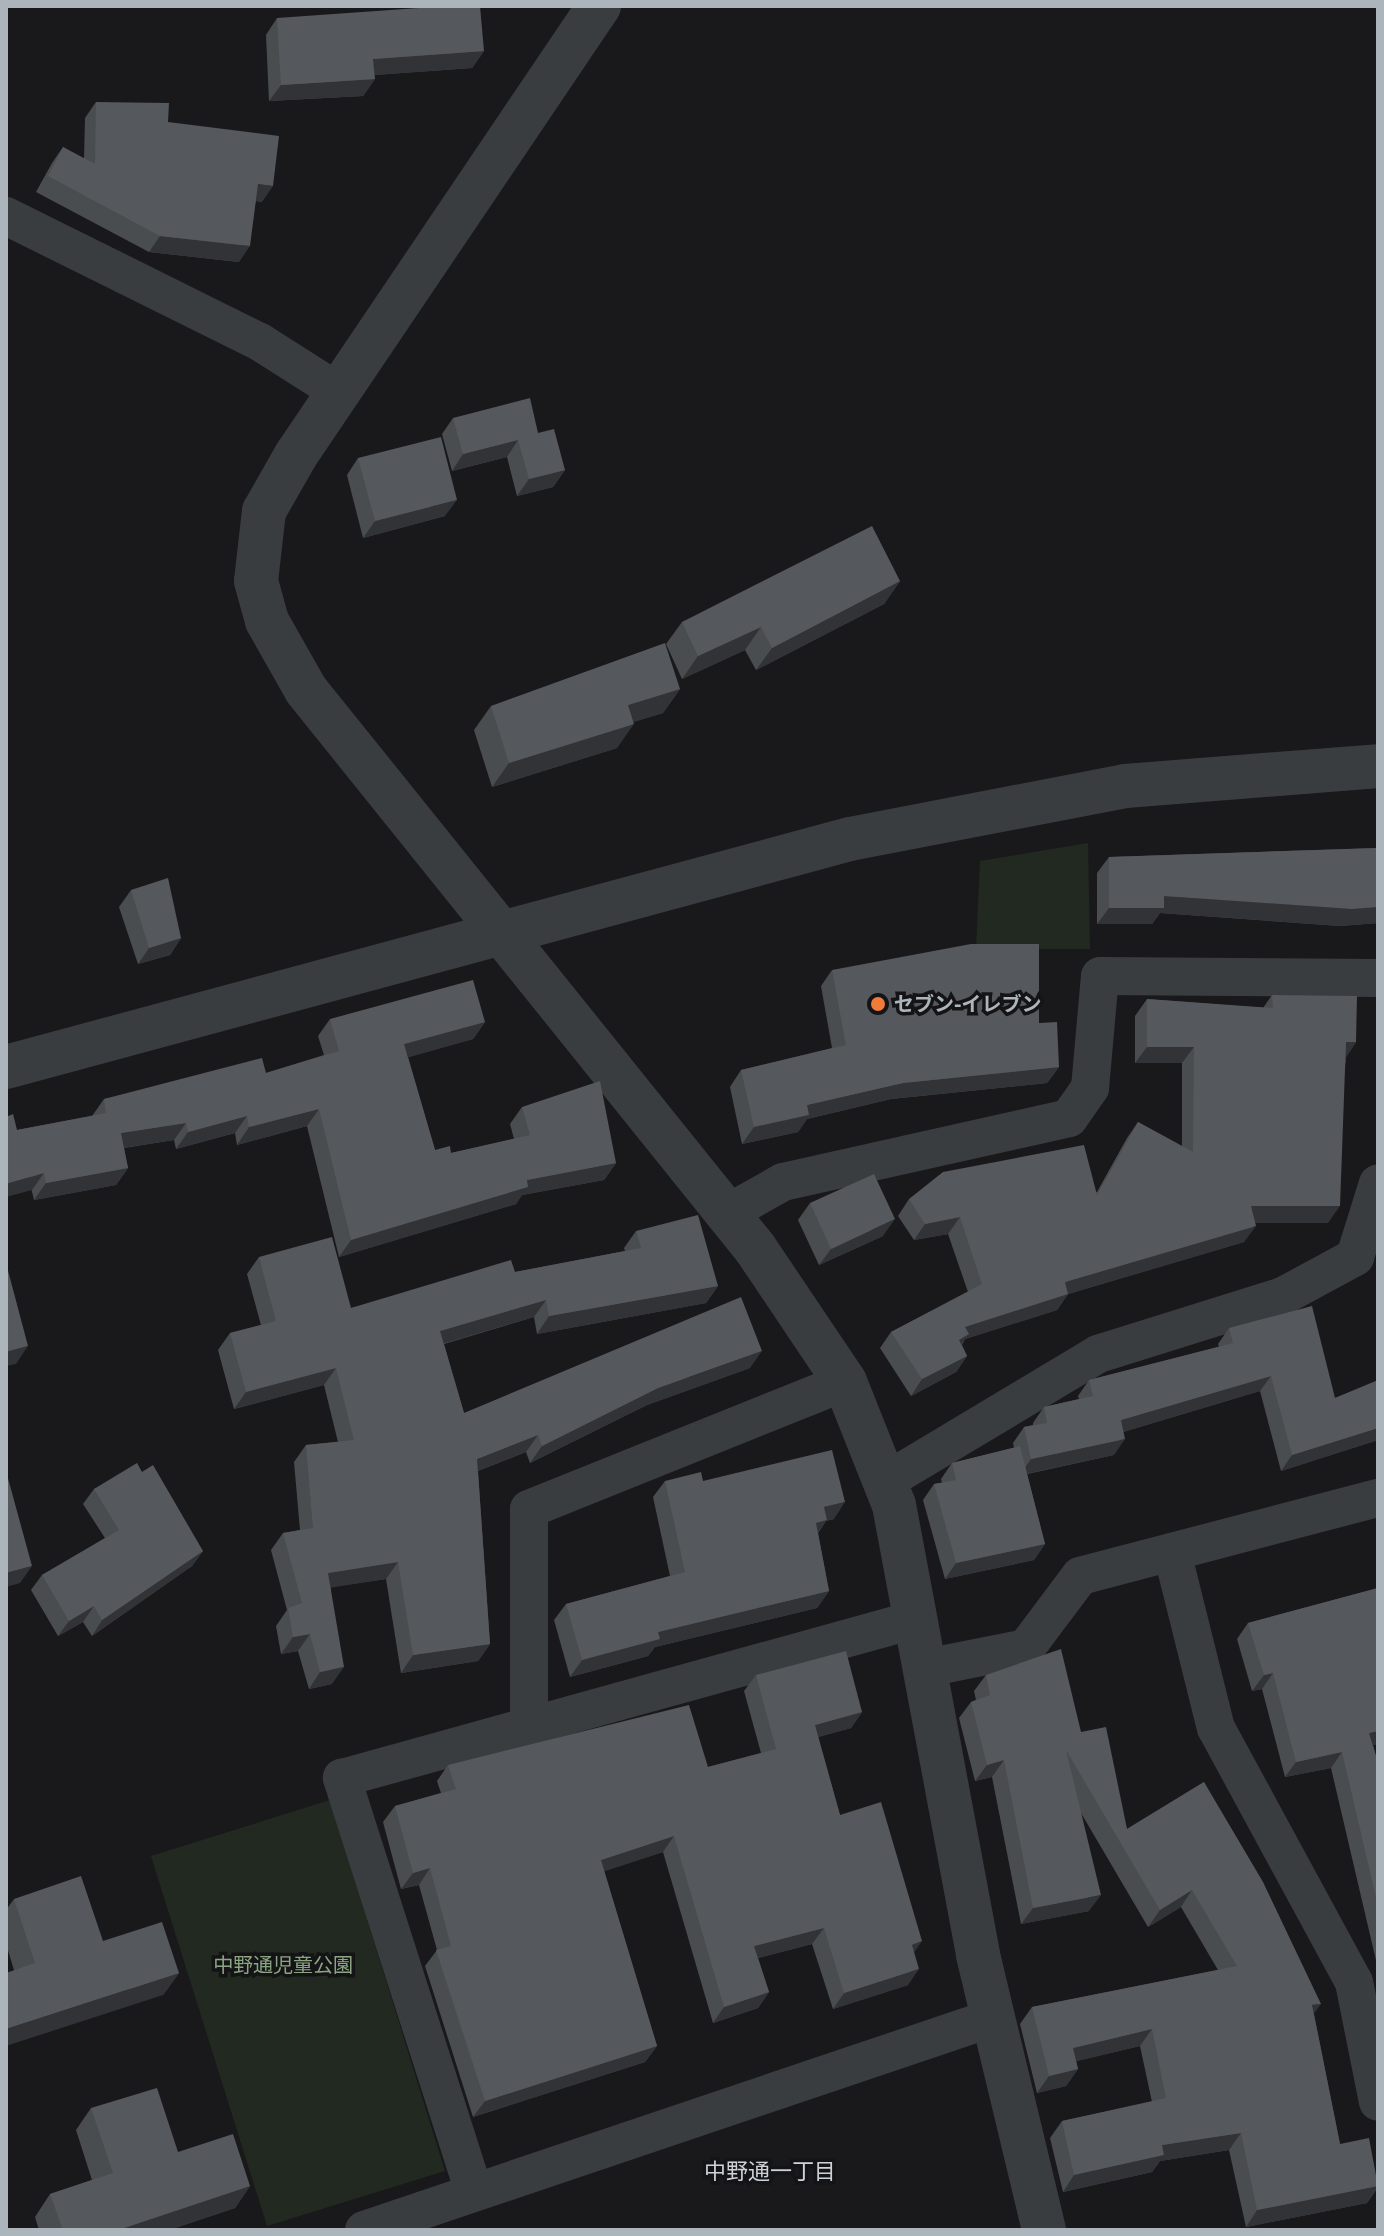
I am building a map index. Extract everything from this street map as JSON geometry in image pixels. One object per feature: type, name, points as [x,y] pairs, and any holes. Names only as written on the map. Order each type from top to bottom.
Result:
[{"type":"street","points":[[599,6],[264,511],[256,581],[267,621],[306,690],[503,929],[726,1214],[845,1382],[886,1481],[917,1619],[992,2018],[1044,2230]]},
{"type":"street","points":[[6,216],[260,342],[340,393]]},
{"type":"street","points":[[6,1067],[749,862],[978,811],[1125,786],[1378,766]]},
{"type":"street","points":[[726,1214],[783,1182],[1069,1118],[1090,1088],[1100,976],[1378,978]]},
{"type":"street","points":[[886,1481],[1098,1354],[1283,1296],[1355,1257],[1378,1183]]},
{"type":"street","points":[[529,1728],[529,1509],[845,1382]]},
{"type":"street","points":[[926,1668],[1026,1648],[1080,1576],[1378,1498]]},
{"type":"street","points":[[1172,1552],[1216,1728],[1354,1982],[1378,2102]]},
{"type":"street","points":[[474,2192],[342,1778],[917,1619]]},
{"type":"street","points":[[364,2230],[992,2018]]},
{"type":"green space","points":[[1088,843],[1090,949],[976,949],[980,861]]},
{"type":"green space","name":"中野通児童公園","points":[[330,1800],[445,2171],[267,2226],[151,1856]]},
{"type":"building","points":[[480,6],[484,51],[373,59],[375,79],[281,85],[277,18]]},
{"type":"building","points":[[96,102],[169,103],[168,122],[279,136],[273,186],[258,184],[250,246],[160,236],[48,176],[63,147],[95,164]]},
{"type":"building","points":[[530,398],[538,433],[554,429],[565,470],[529,479],[518,440],[463,454],[453,418]]},
{"type":"building","points":[[441,437],[457,500],[375,521],[358,458]]},
{"type":"building","points":[[872,526],[900,581],[772,648],[761,627],[698,656],[682,622]]},
{"type":"building","points":[[665,643],[680,689],[628,705],[634,724],[509,763],[491,706]]},
{"type":"building","points":[[1378,848],[1378,907],[1352,909],[1164,896],[1164,908],[1109,908],[1109,857]]},
{"type":"building","points":[[168,878],[181,938],[149,948],[131,890]]},
{"type":"building","points":[[971,944],[1039,944],[1039,1023],[1057,1022],[1059,1067],[903,1083],[807,1105],[809,1115],[754,1127],[741,1070],[846,1045],[832,970]]},
{"type":"building","points":[[473,980],[485,1022],[404,1044],[435,1150],[450,1146],[451,1153],[530,1135],[522,1107],[600,1081],[616,1163],[527,1180],[528,1187],[351,1240],[319,1109],[249,1127],[247,1116],[188,1132],[186,1123],[121,1133],[128,1168],[46,1183],[44,1173],[6,1184],[6,1117],[13,1114],[17,1130],[106,1113],[104,1099],[262,1058],[266,1073],[339,1051],[330,1019]]},
{"type":"building","points":[[1272,995],[1357,996],[1356,1042],[1346,1042],[1340,1206],[1251,1206],[1256,1226],[1065,1282],[1068,1294],[965,1327],[969,1334],[959,1340],[967,1356],[922,1379],[891,1332],[982,1284],[960,1217],[925,1224],[909,1199],[943,1172],[1084,1145],[1097,1195],[1138,1122],[1193,1152],[1194,1047],[1147,1047],[1147,999],[1273,1008]]},
{"type":"building","points":[[874,1174],[895,1219],[831,1249],[810,1203]]},
{"type":"building","points":[[698,1215],[718,1286],[549,1316],[546,1300],[440,1331],[464,1413],[741,1297],[762,1351],[658,1388],[542,1446],[538,1435],[477,1459],[490,1644],[413,1655],[398,1562],[328,1573],[344,1667],[320,1672],[310,1634],[293,1637],[288,1608],[302,1603],[283,1533],[313,1528],[306,1445],[354,1440],[336,1368],[246,1392],[230,1333],[276,1321],[259,1257],[332,1237],[351,1308],[511,1260],[515,1272],[641,1248],[636,1231]]},
{"type":"building","points":[[6,1263],[28,1346],[6,1352]]},
{"type":"building","points":[[1312,1306],[1335,1398],[1378,1380],[1378,1428],[1292,1455],[1271,1376],[1121,1420],[1125,1439],[1031,1459],[1024,1427],[1047,1423],[1044,1407],[1093,1396],[1089,1380],[1233,1343],[1229,1328]]},
{"type":"building","points":[[1020,1446],[1045,1544],[956,1563],[934,1484],[956,1480],[952,1463]]},
{"type":"building","points":[[832,1450],[845,1502],[824,1507],[827,1520],[816,1523],[829,1591],[658,1632],[660,1639],[582,1660],[566,1604],[685,1572],[665,1481],[701,1472],[703,1481]]},
{"type":"building","points":[[137,1463],[142,1472],[153,1465],[203,1551],[102,1620],[94,1606],[69,1621],[42,1575],[119,1530],[94,1489]]},
{"type":"building","points":[[6,1471],[32,1566],[6,1573]]},
{"type":"building","points":[[1378,1588],[1378,1731],[1369,1733],[1378,1763],[1378,1906],[1342,1752],[1296,1762],[1273,1673],[1264,1675],[1248,1623]]},
{"type":"building","points":[[1061,1649],[1081,1732],[1106,1727],[1127,1829],[1204,1782],[1263,1882],[1321,2004],[1312,2005],[1340,2144],[1369,2138],[1378,2186],[1257,2210],[1241,2133],[1162,2145],[1164,2155],[1074,2175],[1062,2121],[1166,2098],[1152,2029],[1073,2048],[1078,2069],[1049,2076],[1032,2007],[1237,1966],[1192,1890],[1160,1910],[1066,1750],[1101,1895],[1033,1908],[1004,1760],[987,1765],[971,1702],[990,1695],[986,1675]]},
{"type":"building","points":[[846,1651],[862,1712],[815,1725],[840,1815],[881,1802],[922,1941],[912,1945],[919,1969],[844,1993],[824,1928],[754,1946],[769,1992],[724,2007],[674,1836],[601,1860],[657,2046],[485,2101],[436,1950],[451,1946],[430,1868],[413,1873],[395,1806],[456,1789],[448,1765],[689,1705],[708,1767],[776,1749],[756,1675]]},
{"type":"building","points":[[81,1876],[103,1941],[162,1922],[179,1973],[6,2029],[6,1973],[35,1963],[14,1899]]},
{"type":"building","points":[[157,2088],[178,2152],[233,2134],[250,2186],[118,2230],[63,2230],[50,2194],[113,2173],[91,2108]]},
{"type":"place","name":"セブン-イレブン","points":[[878,1004]]},
{"type":"district","name":"中野通一丁目","points":[[770,2172]]}]
